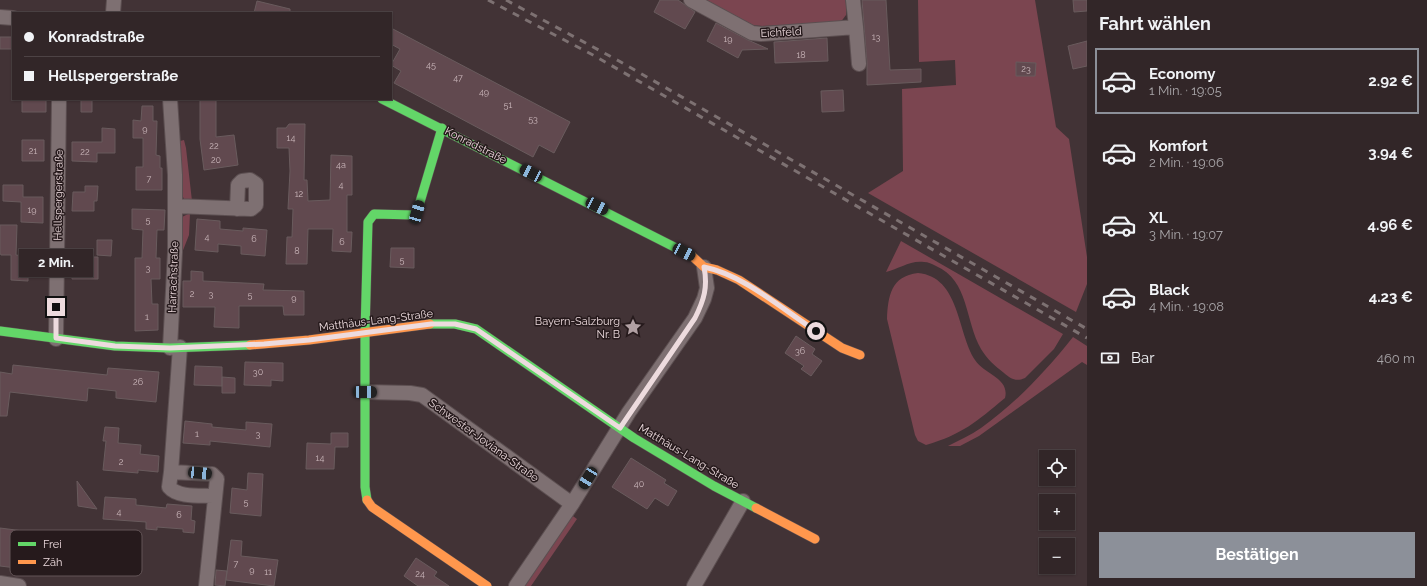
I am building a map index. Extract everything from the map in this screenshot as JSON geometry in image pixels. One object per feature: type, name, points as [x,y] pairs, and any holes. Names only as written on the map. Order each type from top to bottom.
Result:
[{"type":"street","points":[[113,12],[114,0]]},
{"type":"street","name":"Eichfeld","points":[[691,0],[752,33],[761,34],[856,27]]},
{"type":"street","points":[[853,0],[859,64]]},
{"type":"street","points":[[0,17],[12,18]]},
{"type":"street","name":"Hellspergerstraße","points":[[56,338],[59,100]]},
{"type":"street","name":"Harrachstraße","points":[[170,100],[175,175],[175,347],[171,472],[169,487],[172,491],[179,494],[215,496]]},
{"type":"street","name":"Konradstraße","points":[[384,100],[696,258],[704,267],[717,270],[739,280],[842,348],[860,355]]},
{"type":"street","points":[[442,128],[417,212],[414,215],[374,214],[368,222],[365,332],[366,498],[372,507],[487,586]]},
{"type":"street","points":[[175,206],[237,209]]},
{"type":"street","points":[[516,586],[572,504],[620,428],[695,318],[704,299],[707,288],[704,267]]},
{"type":"street","name":"Matthäus-Lang-Straße","points":[[0,331],[115,346],[175,347],[271,344],[431,324],[455,324],[468,326],[476,329],[511,352],[620,428],[714,486],[815,538]]},
{"type":"street","name":"Schwester-Joviana-Straße","points":[[365,392],[410,393],[422,395],[572,504]]},
{"type":"street","points":[[171,472],[215,476],[217,479],[206,586]]},
{"type":"street","points":[[694,586],[743,501]]},
{"type":"street","points":[[0,583],[19,586]]},
{"type":"shaded area","points":[[706,0],[846,0],[846,15],[840,23],[762,26],[753,25]]},
{"type":"shaded area","points":[[918,0],[1035,0],[1056,127],[1069,139],[1087,257],[1087,284],[1076,312],[868,193],[903,171],[902,89],[956,85],[955,60],[919,62]]},
{"type":"shaded area","points":[[184,140],[192,201],[184,199],[182,195],[179,144],[180,141]]},
{"type":"shaded area","points":[[190,213],[189,235],[178,263],[180,223],[182,217]]},
{"type":"shaded area","points":[[901,241],[1063,334],[1054,349],[1025,378],[1016,380],[1009,377],[991,362],[981,349],[961,291],[947,272],[930,263],[914,262],[886,272]]},
{"type":"shaded area","points":[[918,273],[932,277],[942,284],[950,295],[956,308],[969,348],[975,360],[979,365],[1000,381],[1006,391],[1005,398],[986,414],[960,432],[926,445],[918,441],[915,435],[887,319],[888,303],[893,288],[902,278]]},
{"type":"shaded area","points":[[1073,337],[1087,346],[1087,365],[1082,362],[979,436],[960,446],[948,446],[977,431],[1006,408],[1041,374]]},
{"type":"shaded area","points":[[570,514],[577,519],[531,586],[521,586]]},
{"type":"building","points":[[660,0],[678,0],[695,12],[685,29],[654,12]]},
{"type":"building","points":[[862,0],[886,0],[890,70],[921,69],[921,82],[867,85],[867,63]]},
{"type":"building","points":[[1073,0],[1087,0],[1087,11],[1074,12]]},
{"type":"building","points":[[257,1],[290,9],[290,12],[254,12]]},
{"type":"building","points":[[716,23],[768,49],[742,50],[738,58],[707,41]]},
{"type":"building","points":[[392,29],[570,122],[554,153],[539,145],[533,157],[394,83],[401,71],[392,66],[392,63],[400,49],[392,45]]},
{"type":"building","points":[[0,37],[12,37],[12,49],[0,49]]},
{"type":"building","points":[[827,38],[828,61],[775,63],[774,42]]},
{"type":"building","points":[[1087,41],[1087,66],[1073,69],[1068,46]]},
{"type":"building","points":[[1016,62],[1036,63],[1035,76],[1016,76]]},
{"type":"building","points":[[843,90],[844,111],[822,112],[821,91]]},
{"type":"building","points":[[22,100],[46,100],[46,112],[22,112]]},
{"type":"building","points":[[81,100],[92,100],[92,112],[81,112]]},
{"type":"building","points":[[200,100],[216,100],[216,137],[234,135],[238,165],[204,170],[200,139]]},
{"type":"building","points":[[142,106],[153,106],[153,121],[157,121],[156,155],[160,156],[160,168],[162,168],[162,190],[136,190],[136,167],[143,167],[143,138],[133,138],[133,120],[141,121]]},
{"type":"building","points":[[289,124],[305,124],[304,180],[307,180],[308,201],[330,200],[331,155],[352,156],[352,195],[347,195],[347,232],[352,232],[351,252],[332,251],[333,229],[308,229],[307,264],[286,264],[287,237],[292,237],[293,209],[288,209],[290,171],[289,148],[277,148],[277,128],[286,128]]},
{"type":"building","points":[[102,128],[115,129],[115,153],[97,153],[97,162],[72,161],[72,142],[102,142]]},
{"type":"building","points":[[22,140],[44,140],[44,161],[22,161]]},
{"type":"building","points":[[3,185],[23,185],[23,197],[43,197],[43,223],[21,222],[21,202],[3,201]]},
{"type":"building","points":[[85,186],[98,186],[97,201],[94,201],[94,211],[72,211],[73,192],[85,192]]},
{"type":"building","points":[[132,209],[165,210],[164,230],[157,230],[156,258],[160,258],[160,279],[151,279],[152,304],[158,304],[158,330],[135,331],[135,258],[142,258],[143,230],[132,229]]},
{"type":"building","points":[[197,219],[220,221],[220,229],[243,231],[243,228],[267,230],[265,256],[241,254],[241,246],[218,244],[218,252],[195,250]]},
{"type":"building","points":[[0,225],[17,225],[16,255],[37,258],[36,275],[28,275],[28,281],[11,280],[11,255],[1,255],[0,253]]},
{"type":"building","points":[[97,240],[112,240],[111,256],[97,255]]},
{"type":"building","points":[[391,248],[414,248],[414,268],[390,267]]},
{"type":"building","points":[[72,257],[98,257],[98,279],[72,279]]},
{"type":"building","points":[[191,271],[203,272],[203,281],[264,284],[263,290],[304,291],[304,315],[284,315],[283,306],[239,306],[239,328],[214,327],[215,307],[183,307],[183,281],[191,281]]},
{"type":"building","points":[[796,336],[815,349],[812,354],[822,361],[811,376],[801,369],[804,366],[785,353]]},
{"type":"building","points":[[245,362],[283,363],[283,381],[271,380],[271,386],[244,385]]},
{"type":"building","points":[[13,365],[107,375],[108,368],[159,372],[156,402],[116,398],[116,391],[88,388],[87,401],[10,392],[7,416],[0,416],[0,372],[12,374]]},
{"type":"building","points":[[195,366],[222,367],[222,386],[194,385]]},
{"type":"building","points":[[222,377],[235,378],[235,393],[222,393]]},
{"type":"building","points":[[185,421],[212,424],[212,427],[246,430],[246,422],[272,424],[270,447],[210,441],[210,445],[183,443]]},
{"type":"building","points":[[105,427],[119,428],[118,443],[141,445],[140,454],[159,456],[158,472],[138,470],[138,473],[103,470],[106,441],[103,441]]},
{"type":"building","points":[[331,433],[348,433],[348,447],[335,447],[334,469],[306,469],[307,443],[331,444]]},
{"type":"building","points":[[631,458],[666,480],[664,483],[677,491],[668,506],[655,498],[647,509],[612,487]]},
{"type":"building","points":[[248,473],[263,474],[261,516],[230,513],[232,488],[247,490]]},
{"type":"building","points":[[77,481],[97,509],[78,506]]},
{"type":"building","points":[[105,497],[136,499],[136,505],[166,508],[167,504],[192,506],[191,520],[195,521],[194,533],[183,532],[183,529],[157,527],[157,530],[146,529],[146,522],[103,519]]},
{"type":"building","points":[[0,528],[16,530],[10,530],[10,567],[0,566]]},
{"type":"building","points":[[231,540],[242,541],[241,556],[278,560],[274,586],[226,580]]},
{"type":"building","points":[[416,558],[437,572],[434,576],[449,586],[418,586],[404,576]]},
{"type":"building","points":[[216,570],[227,571],[225,586],[215,585]]},
{"type":"railway","points":[[488,0],[593,55],[1087,338]]},
{"type":"railway","points":[[506,0],[619,61],[1087,329]]},
{"type":"traffic: fast","points":[[384,100],[692,256]]},
{"type":"traffic: fast","points":[[367,500],[365,487],[365,332],[368,222],[374,214],[414,215],[417,212],[442,128]]},
{"type":"traffic: fast","points":[[430,324],[455,324],[476,329],[634,438],[714,486],[756,508]]},
{"type":"traffic: fast","points":[[0,331],[115,346],[170,348],[250,345]]},
{"type":"traffic: slow","points":[[692,256],[704,267],[717,270],[739,280],[842,348],[860,355]]},
{"type":"traffic: slow","points":[[250,345],[309,340],[430,324]]},
{"type":"traffic: slow","points":[[367,500],[372,507],[487,586]]},
{"type":"traffic: slow","points":[[756,508],[815,539]]},
{"type":"place","name":"Bayern-Salzburg Nr. B","points":[[633,327]]},
{"type":"route","points":[[56,307],[56,338],[115,346],[170,348],[264,344],[309,340],[431,324],[455,324],[468,326],[476,329],[511,352],[620,428],[629,412],[695,318],[704,299],[707,288],[707,279],[704,267],[717,270],[739,280],[816,331]]}]
